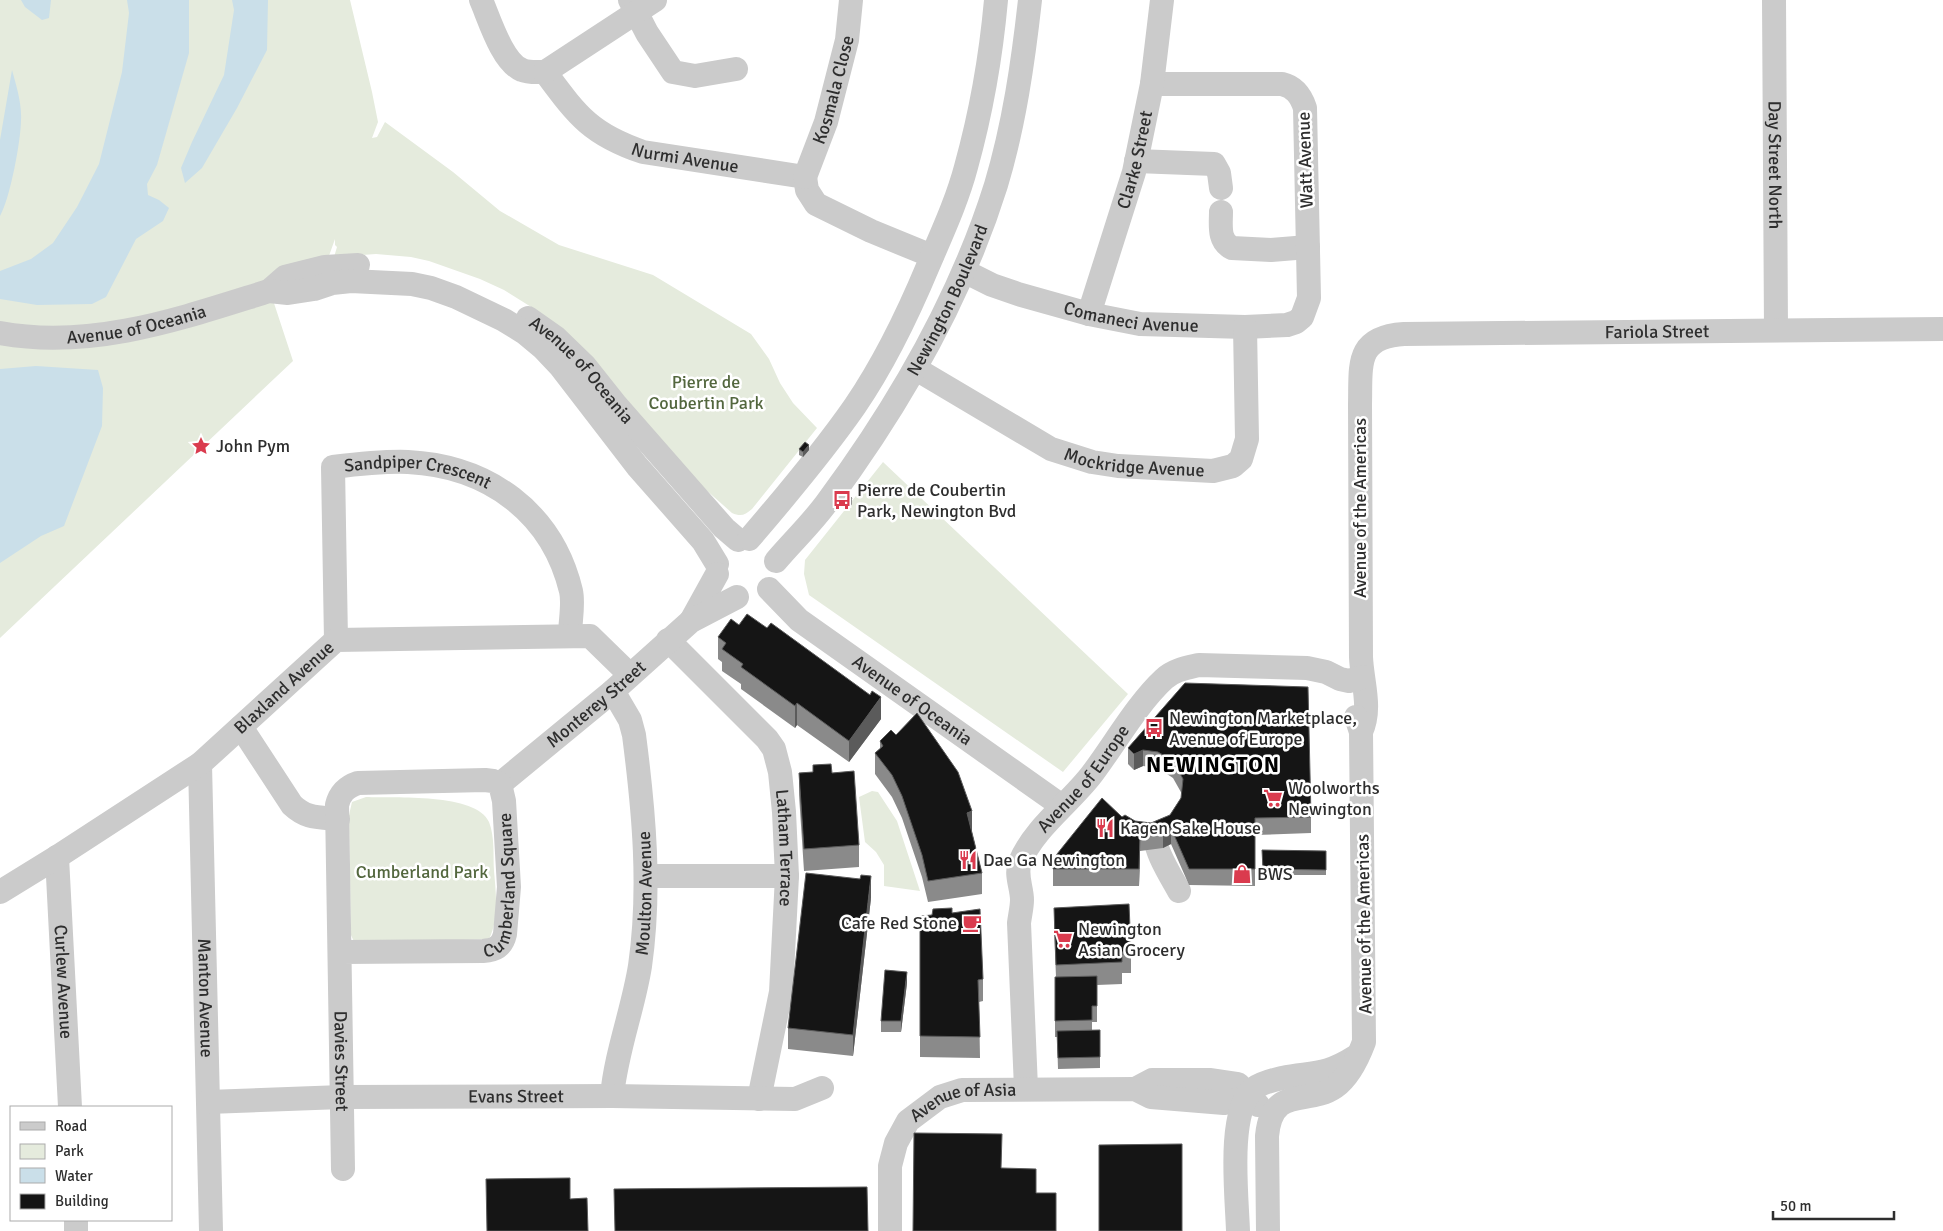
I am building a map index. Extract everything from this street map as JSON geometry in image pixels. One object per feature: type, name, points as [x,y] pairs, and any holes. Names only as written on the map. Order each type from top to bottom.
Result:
[{"type":"street","points":[[481,0],[499,42],[515,66],[522,70],[545,72],[640,4],[648,33],[673,72],[696,76],[736,69]]},
{"type":"street","name":"Kosmala Close","points":[[805,177],[826,122],[847,40],[851,0]]},
{"type":"street","name":"Newington Boulevard","points":[[743,539],[794,486],[855,406],[879,368],[911,308],[952,208],[966,168],[988,62],[996,0]]},
{"type":"street","name":"Newington Boulevard","points":[[776,561],[827,503],[889,414],[916,369],[964,271],[985,218],[1006,146],[1020,78],[1030,0]]},
{"type":"street","name":"Clarke Street","points":[[1089,314],[1136,161],[1152,84],[1162,0]]},
{"type":"street","name":"Day Street North","points":[[1774,0],[1776,330]]},
{"type":"street","name":"Nurmi Avenue","points":[[545,72],[575,112],[594,129],[628,147],[644,152],[805,177]]},
{"type":"street","name":"Watt Avenue","points":[[1152,84],[1282,84],[1290,86],[1302,99],[1305,108],[1309,298],[1302,317]]},
{"type":"street","points":[[1136,161],[1214,164],[1220,172],[1221,188]]},
{"type":"street","points":[[805,177],[807,190],[816,204],[871,231],[932,256]]},
{"type":"street","points":[[1222,212],[1222,239],[1226,245],[1232,248],[1271,250],[1308,247]]},
{"type":"street","name":"Avenue of Oceania","points":[[269,291],[285,277],[325,267],[345,265],[418,270],[482,291],[520,312],[556,337],[585,366],[616,405],[724,528],[743,539]]},
{"type":"street","name":"Comaneci Avenue","points":[[964,271],[992,285],[1089,314],[1140,324],[1245,327],[1287,326],[1302,317]]},
{"type":"street","name":"Avenue of Oceania","points":[[0,333],[61,338],[113,335],[141,329],[269,291],[288,293],[314,289],[332,283],[351,281],[412,284],[431,288],[456,297],[504,320],[525,333],[543,348],[560,366],[638,466],[703,541],[717,569]]},
{"type":"street","name":"Mockridge Avenue","points":[[916,369],[1050,449],[1068,456],[1118,466],[1213,471],[1233,466],[1241,459],[1247,439],[1245,327]]},
{"type":"street","name":"Fariola Street","points":[[1372,343],[1380,338],[1404,334],[1943,329]]},
{"type":"street","name":"Avenue of the Americas","points":[[1272,1114],[1288,1101],[1334,1088],[1343,1080],[1359,1055],[1364,1042],[1362,732],[1356,716],[1356,702],[1351,678],[1362,363],[1372,343]]},
{"type":"street","name":"Sandpiper Crescent","points":[[336,640],[332,467],[387,462],[433,465],[465,473],[497,487],[538,522],[558,554],[571,593],[570,636]]},
{"type":"street","points":[[743,539],[758,540],[766,545],[776,561],[776,576],[769,589],[764,594],[751,598],[737,597],[724,588],[717,569],[724,549],[743,539]]},
{"type":"street","name":"Monterey Street","points":[[691,621],[717,569]]},
{"type":"street","name":"Avenue of Oceania","points":[[769,589],[799,620],[1062,806]]},
{"type":"street","name":"Monterey Street","points":[[500,784],[613,691],[691,621],[737,597]]},
{"type":"street","name":"Blaxland Avenue","points":[[0,892],[200,764],[336,640],[590,636],[630,675]]},
{"type":"street","name":"Latham Terrace","points":[[668,640],[767,739],[774,749],[780,772],[787,876],[781,992],[759,1099]]},
{"type":"street","name":"Avenue of Europe","points":[[1026,1088],[1019,923],[1022,899],[1018,878],[1018,866],[1025,850],[1062,806],[1091,776],[1133,716],[1162,681],[1171,674],[1199,665],[1307,668],[1351,678]]},
{"type":"street","name":"Avenue of the Americas","points":[[1351,678],[1366,693],[1366,722],[1362,732]]},
{"type":"street","name":"Moulton Avenue","points":[[612,1096],[614,1073],[639,968],[646,912],[646,876],[634,735],[630,720],[613,691]]},
{"type":"street","points":[[240,727],[301,814],[338,819]]},
{"type":"street","name":"Manton Avenue","points":[[200,764],[211,1231]]},
{"type":"street","name":"Cumberland Square","points":[[485,780],[500,784],[504,800],[509,887],[504,942],[499,947],[483,951],[341,952],[338,819],[339,797],[350,785],[358,783],[485,780]]},
{"type":"street","points":[[1156,834],[1155,838],[1158,848],[1179,891]]},
{"type":"street","name":"Curlew Avenue","points":[[57,857],[70,1106]]},
{"type":"street","points":[[646,876],[787,876]]},
{"type":"street","name":"Davies Street","points":[[341,952],[343,1168]]},
{"type":"street","points":[[1238,1231],[1236,1129],[1239,1112],[1253,1089],[1267,1082],[1282,1078],[1328,1071],[1340,1067],[1359,1055]]},
{"type":"street","name":"Avenue of Asia","points":[[890,1231],[890,1166],[896,1143],[908,1122],[940,1097],[962,1090],[1026,1088],[1135,1089],[1152,1080],[1211,1080],[1238,1084],[1248,1097],[1272,1114]]},
{"type":"street","name":"Evans Street","points":[[208,1102],[342,1097],[612,1096],[795,1099],[822,1088]]},
{"type":"street","points":[[1268,1231],[1267,1136],[1268,1123],[1272,1114]]},
{"type":"green space","name":"Pierre de Coubertin Park","points":[[0,0],[350,0],[378,122],[372,138],[377,137],[385,122],[453,172],[500,211],[559,245],[653,275],[751,334],[769,359],[780,383],[793,403],[817,428],[752,509],[743,515],[732,513],[659,448],[536,310],[504,290],[480,279],[429,261],[411,257],[376,254],[334,257],[337,247],[335,239],[325,267],[270,291],[293,361],[0,638]]},
{"type":"green space","points":[[883,462],[1128,694],[1063,772],[809,595],[804,574],[805,560]]},
{"type":"green space","points":[[872,791],[878,792],[897,821],[920,891],[884,886],[884,865],[876,852],[865,842],[859,797]]},
{"type":"green space","name":"Cumberland Park","points":[[366,797],[433,799],[452,802],[469,806],[481,813],[489,822],[493,846],[496,906],[494,923],[489,939],[355,944],[351,935],[349,815],[352,802]]},
{"type":"water","points":[[21,0],[51,0],[49,18],[42,20],[25,7]]},
{"type":"water","points":[[127,0],[189,0],[189,53],[157,165],[147,184],[148,195],[159,200],[169,208],[163,221],[136,239],[106,297],[92,304],[37,305],[0,299],[0,271],[31,259],[53,243],[77,207],[99,164],[122,72],[129,13]]},
{"type":"water","points":[[232,0],[268,0],[267,50],[237,108],[202,168],[185,183],[181,168],[224,75],[234,10]]},
{"type":"water","points":[[12,70],[21,107],[21,129],[8,197],[0,216],[0,140]]},
{"type":"water","points":[[36,366],[98,370],[103,388],[102,426],[64,526],[41,536],[0,563],[0,369]]},
{"type":"building","points":[[805,442],[809,445],[803,452],[799,449]]},
{"type":"building","points":[[849,495],[852,498],[847,505],[843,503]]},
{"type":"building","points":[[747,614],[767,628],[771,623],[870,695],[872,691],[881,697],[849,741],[797,703],[795,706],[741,667],[743,664],[722,649],[726,643],[718,637],[731,619],[739,625]]},
{"type":"building","points":[[1185,683],[1308,687],[1311,817],[1255,818],[1255,869],[1189,869],[1171,828],[1140,835],[1139,869],[1053,869],[1053,859],[1102,798],[1122,817],[1125,815],[1135,821],[1151,823],[1170,815],[1181,798],[1183,779],[1173,761],[1158,752],[1143,750],[1134,754],[1128,748]]},
{"type":"building","points":[[917,713],[958,772],[972,811],[967,813],[982,873],[928,881],[922,855],[902,796],[892,775],[875,753],[883,746],[880,741],[891,730],[896,735]]},
{"type":"building","points":[[831,764],[832,773],[854,771],[859,845],[804,849],[799,773],[813,772],[813,765]]},
{"type":"building","points":[[1262,850],[1326,851],[1326,870],[1263,869]]},
{"type":"building","points":[[806,873],[860,879],[861,875],[871,876],[853,1035],[788,1028]]},
{"type":"building","points":[[1129,904],[1131,951],[1122,952],[1122,962],[1056,965],[1054,908]]},
{"type":"building","points":[[952,908],[952,913],[980,909],[983,979],[978,980],[980,1037],[920,1036],[920,916],[932,915],[933,909]]},
{"type":"building","points":[[885,970],[907,972],[901,1021],[881,1021]]},
{"type":"building","points":[[1097,976],[1097,1006],[1092,1006],[1092,1020],[1055,1021],[1055,977]]},
{"type":"building","points":[[1100,1030],[1100,1057],[1058,1058],[1057,1031]]},
{"type":"building","points":[[914,1133],[1002,1134],[1001,1168],[1036,1169],[1036,1193],[1056,1193],[1056,1231],[913,1231]]},
{"type":"building","points":[[1182,1144],[1182,1231],[1099,1231],[1099,1145]]},
{"type":"building","points":[[570,1178],[570,1199],[587,1198],[588,1231],[487,1231],[486,1179]]},
{"type":"building","points":[[867,1187],[868,1231],[615,1231],[614,1189]]},
{"type":"place","name":"John Pym","points":[[201,446]]},
{"type":"place","name":"Pierre de Coubertin Park, Newington Bvd","points":[[842,500]]},
{"type":"place","name":"Newington Marketplace, Avenue of Europe","points":[[1154,728]]},
{"type":"place","name":"Woolworths Newington","points":[[1273,798]]},
{"type":"place","name":"Kagen Sake House","points":[[1105,828]]},
{"type":"place","name":"Dae Ga Newington","points":[[968,860]]},
{"type":"place","name":"BWS","points":[[1242,874]]},
{"type":"place","name":"Cafe Red Stone","points":[[972,923]]},
{"type":"place","name":"Newington Asian Grocery","points":[[1063,939]]},
{"type":"district","name":"NEWINGTON","points":[[1213,764]]}]
